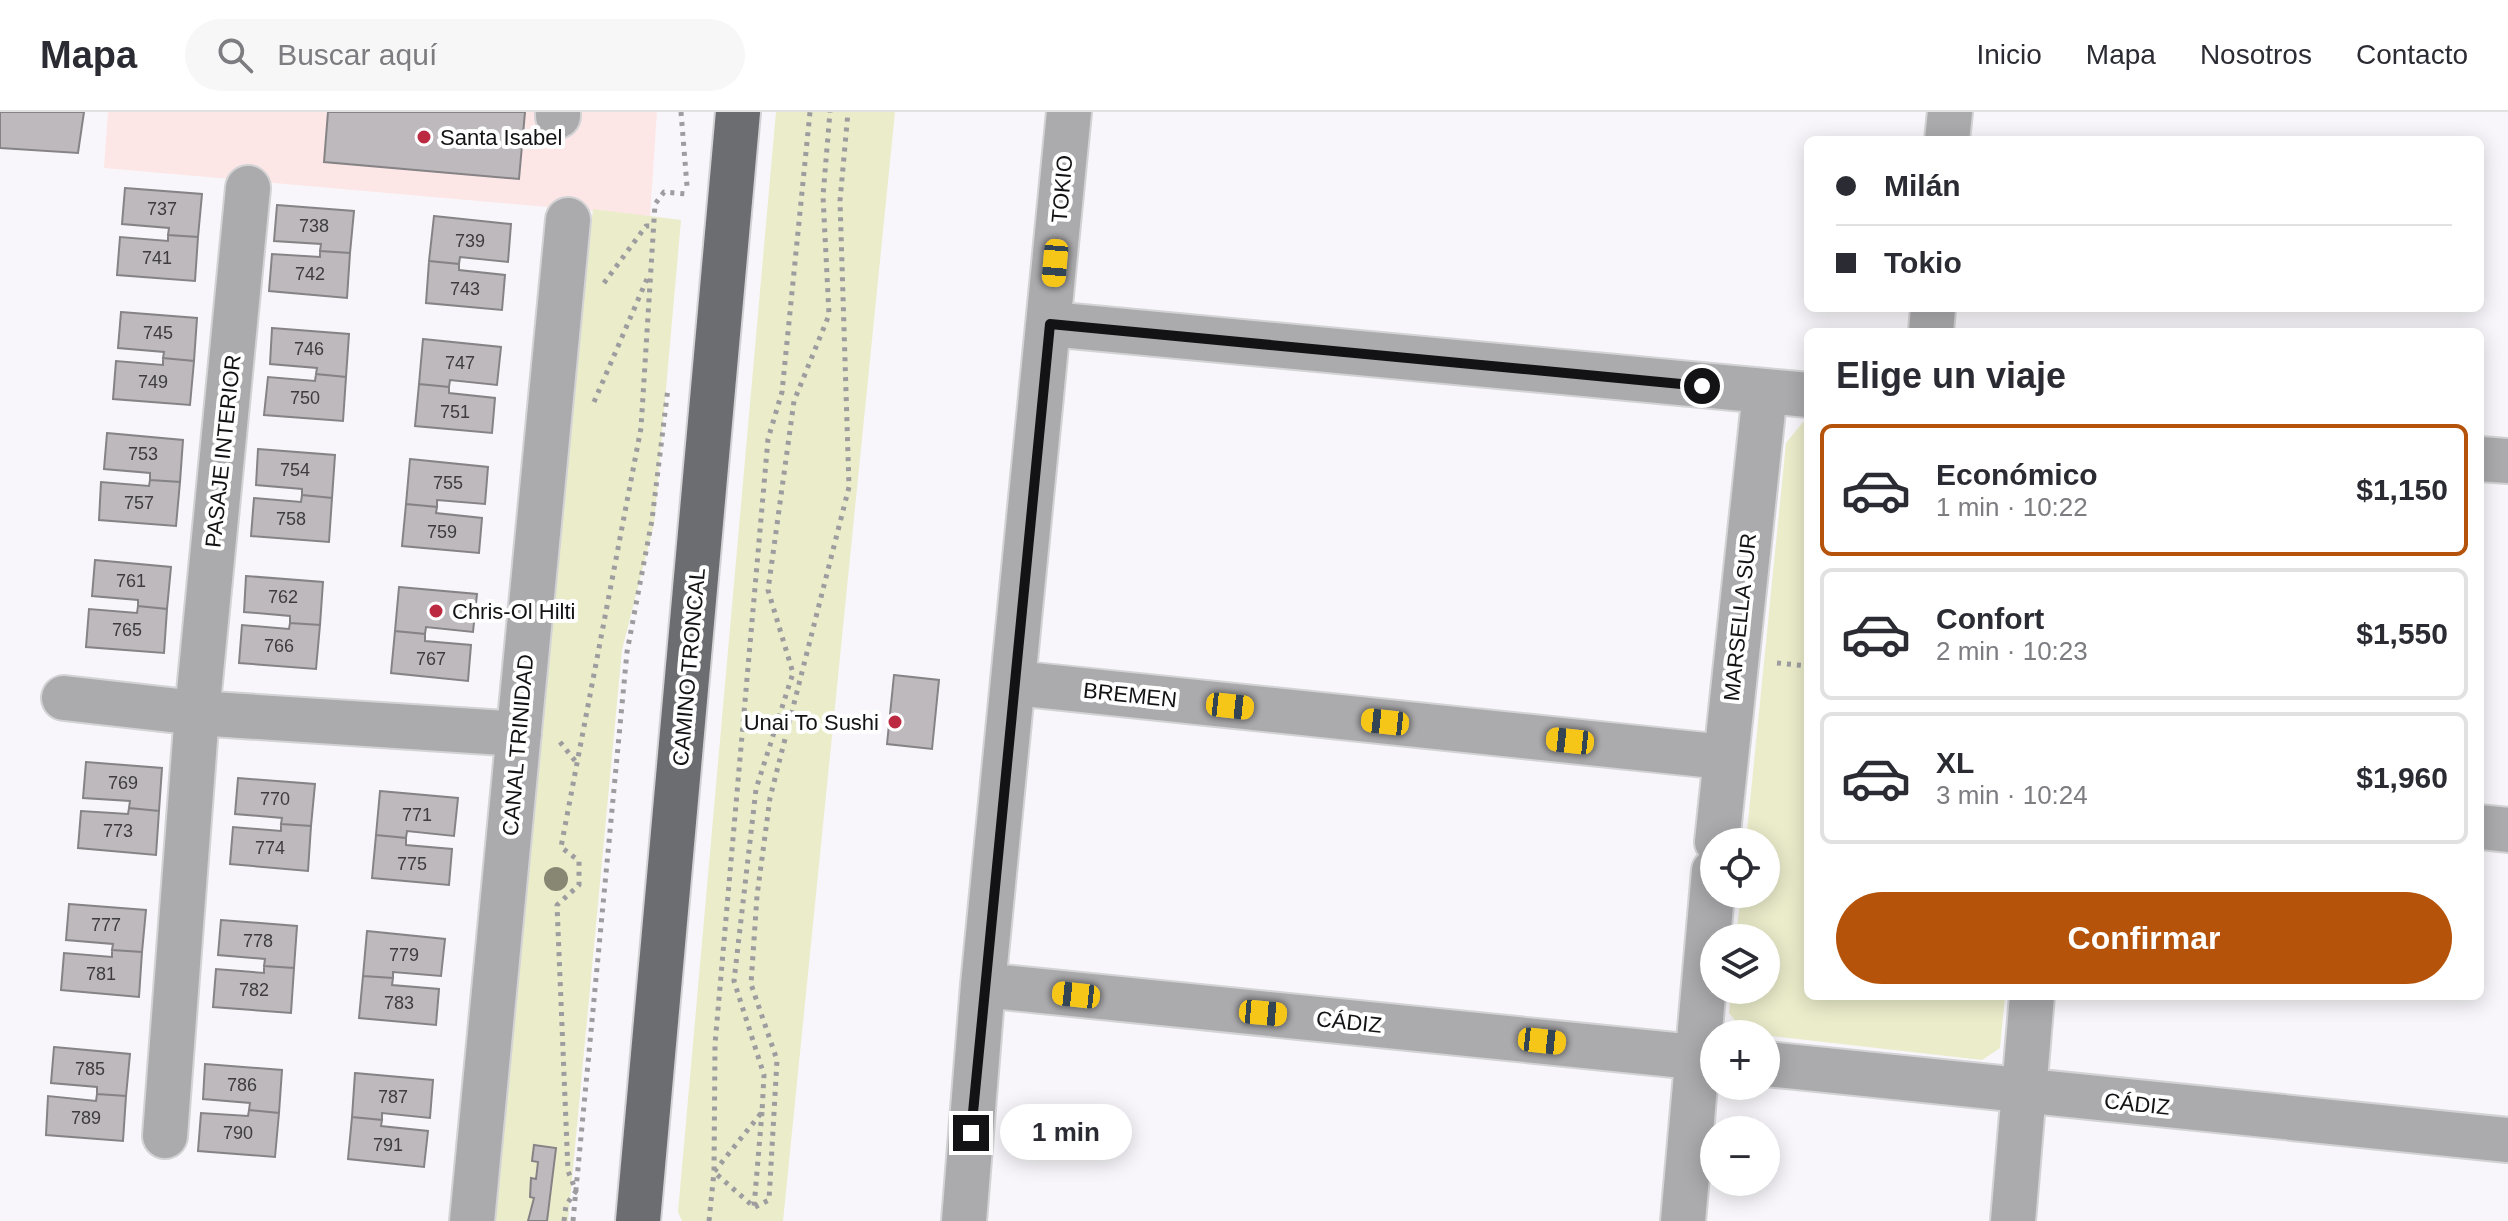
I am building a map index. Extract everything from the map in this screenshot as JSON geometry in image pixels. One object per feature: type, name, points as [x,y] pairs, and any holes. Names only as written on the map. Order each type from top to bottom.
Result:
[{"type":"main road","name":"CAMINO TRONCAL","points":[[638,1221],[738,112]]},
{"type":"street","name":"TOKIO","points":[[964,1221],[983,985],[1069,112]]},
{"type":"street","points":[[1947,136],[1950,112]]},
{"type":"street","name":"PASAJE INTERIOR","points":[[165,1136],[197,713],[248,188]]},
{"type":"street","name":"CANAL TRINIDAD","points":[[472,1221],[568,220]]},
{"type":"street","points":[[1050,324],[1804,395]]},
{"type":"street","name":"MARSELLA SUR","points":[[1718,828],[1765,392]]},
{"type":"street","points":[[2484,459],[2508,461]]},
{"type":"street","name":"BREMEN","points":[[1014,683],[1724,757]]},
{"type":"street","points":[[64,698],[197,713],[519,734]]},
{"type":"street","points":[[2484,827],[2508,830]]},
{"type":"street","points":[[1708,1020],[1712,908]]},
{"type":"street","name":"CÁDIZ","points":[[983,985],[1700,1057]]},
{"type":"street","points":[[2013,1221],[2032,1000]]},
{"type":"street","name":"CÁDIZ","points":[[1780,1066],[2023,1093],[2508,1140]]},
{"type":"street","points":[[1683,1221],[1700,1100]]},
{"type":"path","points":[[681,112],[686,209]]},
{"type":"path","points":[[709,1221],[717,1102],[715,1044],[768,439],[782,392],[810,112]]},
{"type":"path","points":[[754,1207],[764,1075],[734,981],[756,789],[793,673],[768,590],[794,401],[829,315],[823,196],[830,112]]},
{"type":"path","points":[[754,1207],[769,1200],[777,1060],[751,984],[757,896],[770,798],[849,487],[840,201],[848,112]]},
{"type":"path","points":[[576,1191],[568,1171],[557,905],[579,885],[579,861],[561,847],[641,428],[655,204],[664,192],[687,194]]},
{"type":"path","points":[[573,1221],[627,652],[652,520],[669,385]]},
{"type":"path","points":[[714,1172],[762,1112]]},
{"type":"path","points":[[714,1172],[754,1207]]},
{"type":"path","points":[[564,1221],[566,1205],[576,1191]]},
{"type":"shaded area","points":[[108,112],[657,112],[650,216],[104,168]]},
{"type":"green space","points":[[776,112],[895,112],[783,1221],[682,1221],[678,1212]]},
{"type":"green space","points":[[593,209],[681,220],[654,524],[622,650],[568,1221],[488,1221]]},
{"type":"green space","points":[[1804,422],[1804,1000],[2005,1000],[2000,1048],[1982,1060],[1780,1037],[1780,1020],[1735,1020],[1729,1013],[1730,1004],[1780,1004],[1780,924],[1738,924],[1739,908],[1780,908],[1780,828],[1747,828],[1786,443]]},
{"type":"building","points":[[0,112],[84,112],[78,153],[0,148]]},
{"type":"building","name":"Santa Isabel","points":[[328,112],[525,112],[519,179],[324,162]]},
{"type":"building","points":[[125,188],[202,194],[198,237],[168,235],[169,228],[122,224]]},
{"type":"building","points":[[277,205],[354,211],[350,253],[320,251],[321,244],[274,241]]},
{"type":"building","points":[[434,216],[511,224],[508,262],[460,257],[459,264],[429,261]]},
{"type":"building","points":[[168,235],[198,237],[195,281],[117,275],[120,237],[168,241]]},
{"type":"building","points":[[320,251],[350,253],[347,298],[269,291],[272,254],[320,257]]},
{"type":"building","points":[[429,261],[459,264],[459,270],[505,275],[502,310],[426,303]]},
{"type":"building","points":[[121,312],[197,318],[194,361],[163,358],[164,352],[118,348]]},
{"type":"building","points":[[272,328],[349,334],[346,377],[316,374],[317,368],[270,364]]},
{"type":"building","points":[[423,339],[501,347],[497,385],[450,380],[449,387],[419,384]]},
{"type":"building","points":[[163,358],[194,361],[190,405],[113,399],[116,361],[163,365]]},
{"type":"building","points":[[316,374],[346,377],[343,421],[264,415],[268,377],[315,381]]},
{"type":"building","points":[[419,384],[449,387],[449,393],[495,398],[492,433],[415,426]]},
{"type":"building","points":[[107,433],[183,440],[180,482],[150,480],[150,473],[104,469]]},
{"type":"building","points":[[258,449],[335,455],[332,498],[302,495],[302,489],[256,485]]},
{"type":"building","points":[[410,459],[488,467],[485,504],[437,500],[437,507],[406,504]]},
{"type":"building","points":[[150,480],[180,482],[176,526],[99,520],[101,482],[149,486]]},
{"type":"building","points":[[302,495],[332,498],[329,542],[251,536],[254,498],[301,502]]},
{"type":"building","points":[[406,504],[437,507],[436,513],[482,518],[479,553],[402,546]]},
{"type":"building","points":[[95,560],[171,567],[167,609],[138,606],[138,600],[92,596]]},
{"type":"building","points":[[246,576],[323,582],[320,625],[290,623],[290,616],[244,612]]},
{"type":"building","name":"Chris-Ol Hilti","points":[[399,587],[477,594],[473,632],[426,627],[425,634],[395,631]]},
{"type":"building","points":[[138,606],[167,609],[164,653],[86,647],[89,609],[137,613]]},
{"type":"building","points":[[290,623],[320,625],[316,669],[239,663],[242,625],[289,629]]},
{"type":"building","points":[[395,631],[425,634],[425,641],[471,645],[468,681],[391,673]]},
{"type":"building","points":[[894,675],[939,680],[932,749],[887,744]]},
{"type":"building","points":[[86,762],[162,768],[159,811],[129,808],[130,801],[83,798]]},
{"type":"building","points":[[238,778],[315,784],[311,826],[281,824],[282,818],[235,814]]},
{"type":"building","points":[[380,791],[458,798],[454,836],[407,831],[406,838],[376,835]]},
{"type":"building","points":[[129,808],[159,811],[156,855],[78,848],[81,811],[128,814]]},
{"type":"building","points":[[281,824],[311,826],[308,871],[230,864],[233,827],[281,831]]},
{"type":"building","points":[[376,835],[406,838],[406,845],[452,849],[449,885],[372,878]]},
{"type":"building","points":[[69,904],[146,910],[142,952],[112,950],[113,944],[66,940]]},
{"type":"building","points":[[221,920],[297,926],[294,968],[264,966],[265,959],[218,955]]},
{"type":"building","points":[[367,931],[445,939],[441,976],[393,972],[393,978],[363,976]]},
{"type":"building","points":[[112,950],[142,952],[139,997],[61,990],[64,953],[112,957]]},
{"type":"building","points":[[264,966],[294,968],[291,1013],[213,1007],[216,969],[264,973]]},
{"type":"building","points":[[363,976],[393,978],[392,985],[439,989],[436,1025],[359,1018]]},
{"type":"building","points":[[54,1047],[130,1054],[126,1096],[97,1094],[97,1087],[51,1083]]},
{"type":"building","points":[[205,1064],[282,1070],[279,1113],[249,1110],[250,1103],[203,1099]]},
{"type":"building","points":[[355,1073],[433,1080],[430,1118],[382,1113],[382,1120],[352,1117]]},
{"type":"building","points":[[97,1094],[126,1096],[123,1141],[46,1135],[48,1096],[96,1101]]},
{"type":"building","points":[[249,1110],[279,1113],[275,1157],[198,1151],[201,1113],[248,1116]]},
{"type":"building","points":[[352,1117],[382,1120],[381,1126],[428,1131],[424,1167],[348,1159]]},
{"type":"building","points":[[534,1145],[556,1148],[547,1221],[528,1221],[534,1198],[530,1197],[531,1178],[536,1179],[538,1162],[532,1161]]},
{"type":"place","name":"Santa Isabel","points":[[424,137]]},
{"type":"place","name":"Chris-Ol Hilti","points":[[436,611]]},
{"type":"place","name":"Unai To Sushi","points":[[895,722]]},
{"type":"route","points":[[971,1133],[983,985],[1050,324],[1702,386]]}]
